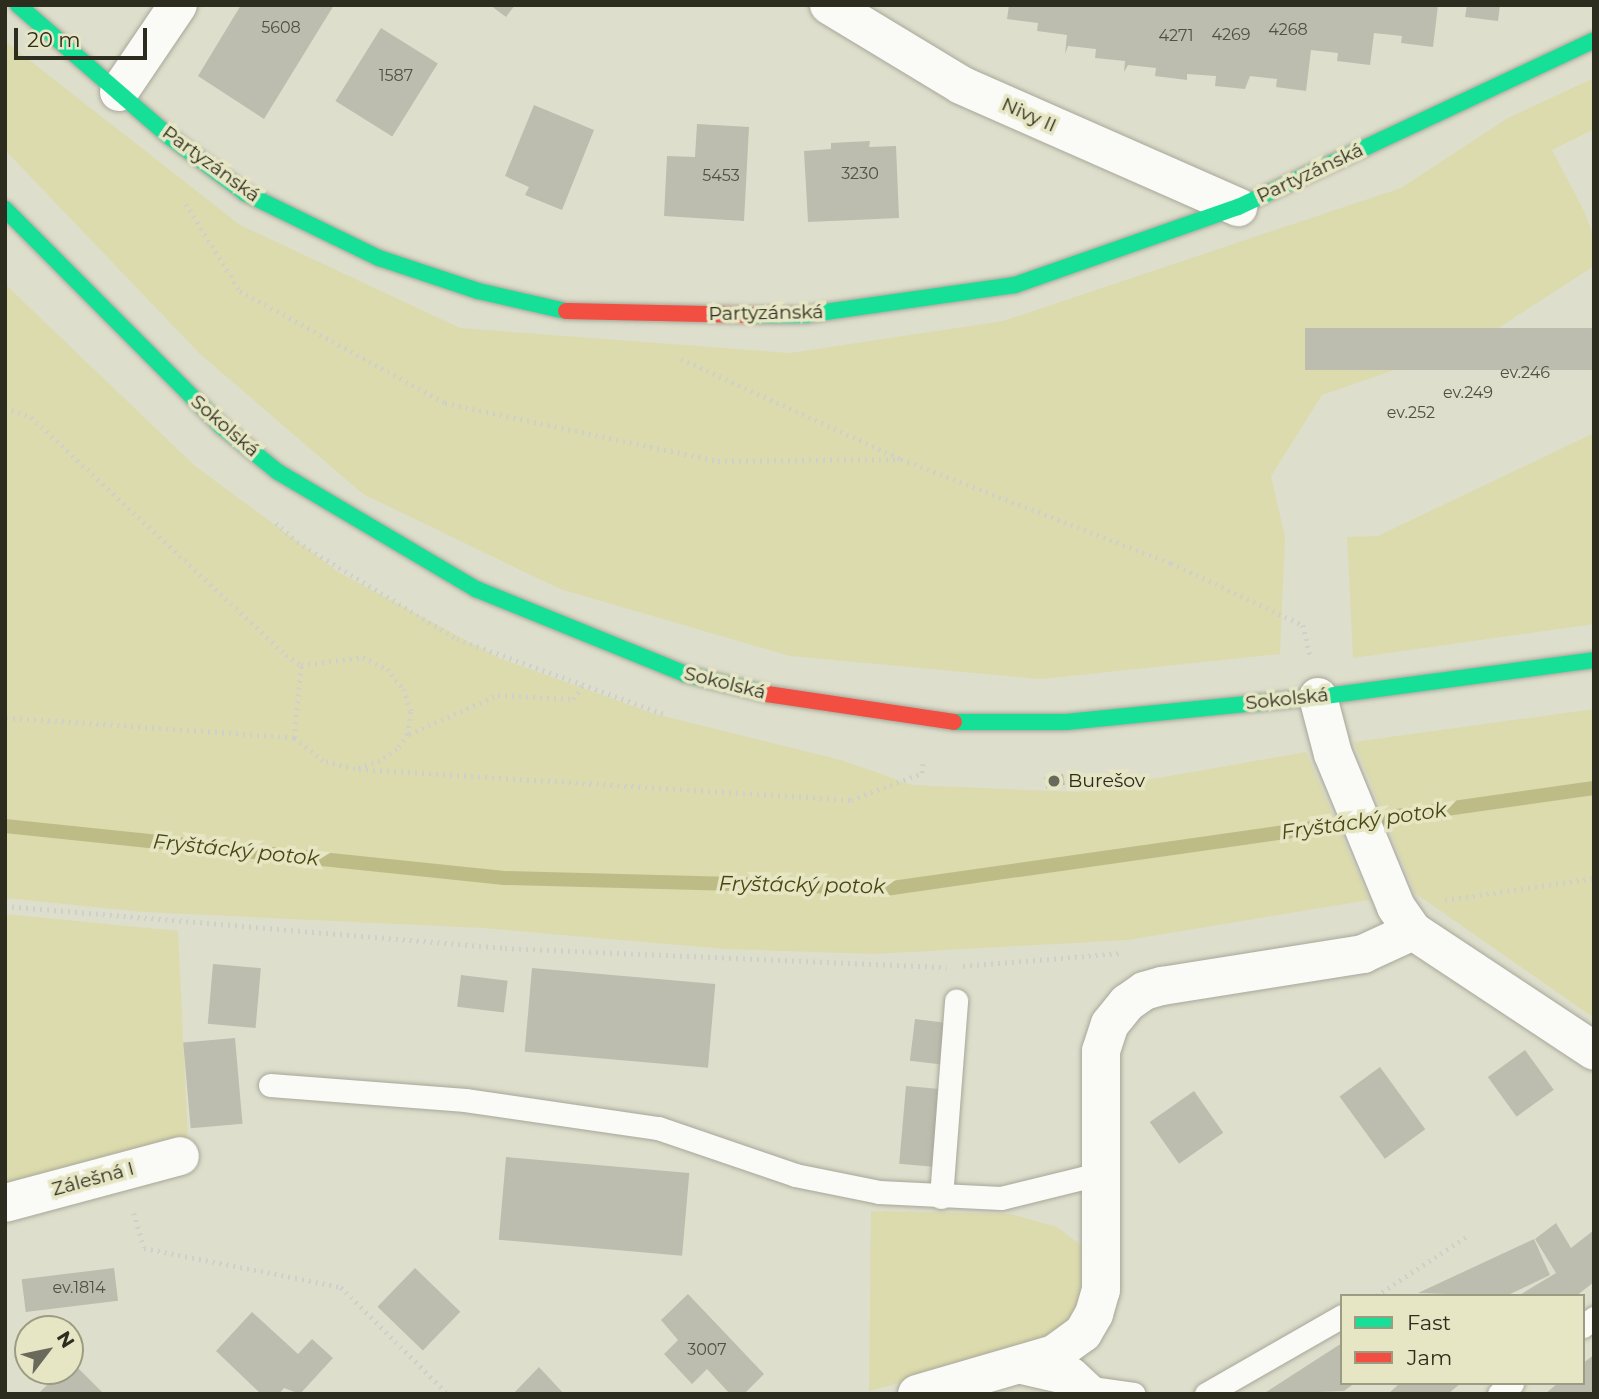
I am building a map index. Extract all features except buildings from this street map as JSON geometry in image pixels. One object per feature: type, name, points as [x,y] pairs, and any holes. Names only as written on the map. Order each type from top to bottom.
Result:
[{"type":"main road","name":"Partyzánská","points":[[18,5],[170,137],[245,193],[379,258],[478,291],[581,314],[804,315],[1015,285],[1238,207],[1594,40]]},
{"type":"main road","name":"Sokolská","points":[[5,209],[211,416],[278,472],[477,589],[605,645],[685,674],[761,693],[925,721],[1066,722],[1318,697],[1594,660]]},
{"type":"street","points":[[119,92],[178,5]]},
{"type":"street","name":"Nivy II","points":[[829,5],[961,85],[1238,207]]},
{"type":"street","points":[[1318,697],[1333,754],[1400,911],[1594,1051]]},
{"type":"street","points":[[917,1394],[1022,1365],[1070,1345],[1094,1314],[1101,1290],[1101,1051],[1110,1024],[1127,1003],[1144,991],[1162,986],[1363,954],[1400,911]]},
{"type":"street","name":"Zálešná I","points":[[5,1203],[180,1156]]},
{"type":"street","points":[[1022,1365],[1070,1376],[1087,1390]]},
{"type":"lane","points":[[941,1197],[956,1001]]},
{"type":"lane","points":[[271,1085],[465,1100],[658,1128],[795,1175],[879,1192],[1001,1198],[1099,1174]]},
{"type":"lane","points":[[1206,1394],[1340,1317]]},
{"type":"lane","points":[[1087,1390],[1134,1394]]},
{"type":"path","points":[[170,137],[173,183],[240,291],[445,403],[718,461],[901,459]]},
{"type":"path","points":[[667,353],[901,459],[1171,563],[1303,625],[1318,697]]},
{"type":"path","points":[[5,408],[32,417],[286,655],[301,665],[363,657],[387,669],[404,690],[411,712],[408,734]]},
{"type":"path","points":[[355,769],[380,761],[408,734],[498,695],[573,699],[605,645]]},
{"type":"path","points":[[294,738],[301,665]]},
{"type":"path","points":[[5,718],[294,738],[323,761],[355,769],[851,800],[922,773],[925,721]]},
{"type":"path","points":[[1400,911],[1594,878]]},
{"type":"path","points":[[5,906],[505,947],[954,967],[1134,952]]},
{"type":"path","points":[[122,1172],[144,1248],[341,1287],[447,1394]]},
{"type":"path","points":[[1379,1294],[1469,1234]]},
{"type":"green space","points":[[5,41],[240,225],[460,328],[790,353],[1003,321],[1401,188],[1508,118],[1594,78],[1594,129],[1552,150],[1584,211],[1594,237],[1594,266],[1478,341],[1322,395],[1271,476],[1285,537],[1280,654],[1041,679],[790,656],[560,589],[363,494],[200,354],[5,150]]},
{"type":"green space","points":[[5,284],[195,466],[340,573],[499,658],[655,714],[841,760],[912,785],[1078,792],[1306,752],[1369,900],[1127,940],[875,954],[725,949],[483,928],[144,912],[5,898]]},
{"type":"green space","points":[[1594,433],[1594,624],[1353,658],[1347,537],[1378,536]]},
{"type":"green space","points":[[1594,709],[1594,1018],[1415,893],[1354,742]]},
{"type":"green space","points":[[5,914],[178,931],[188,1141],[5,1191]]},
{"type":"green space","points":[[871,1211],[1011,1214],[1057,1227],[1082,1246],[1080,1310],[1039,1346],[869,1391]]},
{"type":"waterway","name":"Fryštácký potok","points":[[5,826],[504,878],[892,888],[1594,788]]},
{"type":"traffic: fast","points":[[18,5],[170,137],[245,193],[379,258],[478,291],[566,311]]},
{"type":"traffic: fast","points":[[753,315],[804,315],[1015,285],[1238,207],[1594,40]]},
{"type":"traffic: fast","points":[[5,209],[221,426],[278,472],[476,589],[685,674],[767,694]]},
{"type":"traffic: fast","points":[[954,722],[1066,722],[1318,697],[1594,660]]},
{"type":"traffic: jam","points":[[566,311],[753,315]]},
{"type":"traffic: jam","points":[[767,694],[954,722]]},
{"type":"place","name":"Burešov","points":[[1054,781]]}]
